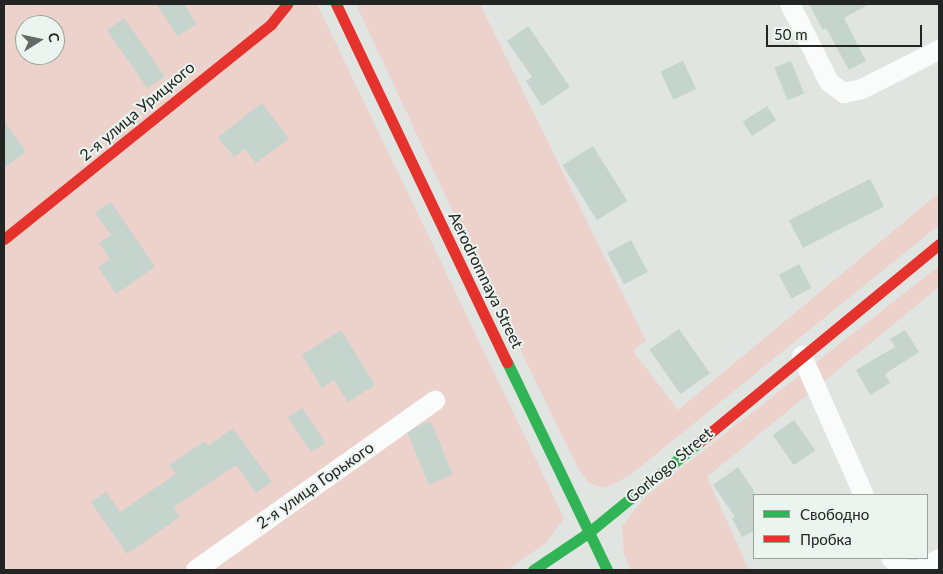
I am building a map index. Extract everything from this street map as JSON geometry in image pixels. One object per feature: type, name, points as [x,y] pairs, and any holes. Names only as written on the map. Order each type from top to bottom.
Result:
[{"type":"street","name":"2-я улица Урицкого","points":[[4,240],[271,24],[287,4]]},
{"type":"street","name":"Aerodromnaya Street","points":[[336,4],[607,570]]},
{"type":"street","points":[[790,4],[829,82],[844,92],[862,89],[939,50]]},
{"type":"street","name":"Gorkogo Street","points":[[533,570],[588,533],[939,244]]},
{"type":"street","points":[[802,356],[864,494]]},
{"type":"street","name":"2-я улица Горького","points":[[196,570],[435,401]]},
{"type":"street","points":[[892,559],[904,570],[920,570],[939,559]]},
{"type":"shaded area","points":[[4,4],[317,4],[564,518],[546,543],[507,570],[4,570]]},
{"type":"shaded area","points":[[356,4],[480,4],[646,341],[633,351],[678,410],[939,193],[939,225],[629,476],[605,488],[589,483],[578,468],[452,210]]},
{"type":"shaded area","points":[[939,266],[939,287],[707,477],[749,570],[631,570],[624,554],[622,526],[647,495]]},
{"type":"building","points":[[156,4],[184,4],[197,24],[178,36]]},
{"type":"building","points":[[809,4],[869,4],[844,18],[866,61],[849,70],[826,28],[823,30]]},
{"type":"building","points":[[124,18],[165,76],[148,88],[107,30]]},
{"type":"building","points":[[528,26],[570,87],[542,106],[526,81],[532,77],[507,41]]},
{"type":"building","points":[[683,61],[696,89],[673,100],[660,72]]},
{"type":"building","points":[[791,61],[804,93],[787,100],[774,68]]},
{"type":"building","points":[[262,103],[289,139],[256,163],[245,149],[234,157],[218,137]]},
{"type":"building","points":[[767,106],[776,120],[752,136],[743,122]]},
{"type":"building","points":[[4,121],[26,152],[4,168]]},
{"type":"building","points":[[593,146],[627,201],[597,220],[562,165]]},
{"type":"building","points":[[870,179],[884,207],[803,248],[789,220]]},
{"type":"building","points":[[111,202],[155,267],[116,294],[98,267],[110,259],[99,243],[111,235],[95,213]]},
{"type":"building","points":[[631,240],[648,272],[624,284],[607,253]]},
{"type":"building","points":[[799,264],[812,288],[791,299],[779,275]]},
{"type":"building","points":[[679,329],[710,373],[680,394],[650,350]]},
{"type":"building","points":[[341,330],[375,385],[348,402],[334,380],[322,388],[302,355]]},
{"type":"building","points":[[905,330],[919,352],[885,374],[890,383],[870,395],[856,370],[895,347],[890,339]]},
{"type":"building","points":[[302,408],[325,443],[311,452],[288,418]]},
{"type":"building","points":[[794,420],[815,450],[794,465],[773,435]]},
{"type":"building","points":[[431,421],[453,475],[429,485],[407,431]]},
{"type":"building","points":[[233,428],[272,482],[256,493],[236,465],[174,507],[180,517],[127,554],[91,502],[106,492],[120,512],[176,474],[169,465],[205,441],[208,446]]},
{"type":"building","points":[[738,467],[754,491],[753,532],[742,537],[732,518],[735,517],[713,485]]},
{"type":"traffic: fast","points":[[507,362],[607,570]]},
{"type":"traffic: fast","points":[[533,570],[588,533],[699,442]]},
{"type":"traffic: jam","points":[[4,239],[271,24],[287,4]]},
{"type":"traffic: jam","points":[[336,4],[507,362]]},
{"type":"traffic: jam","points":[[699,442],[939,244]]}]
